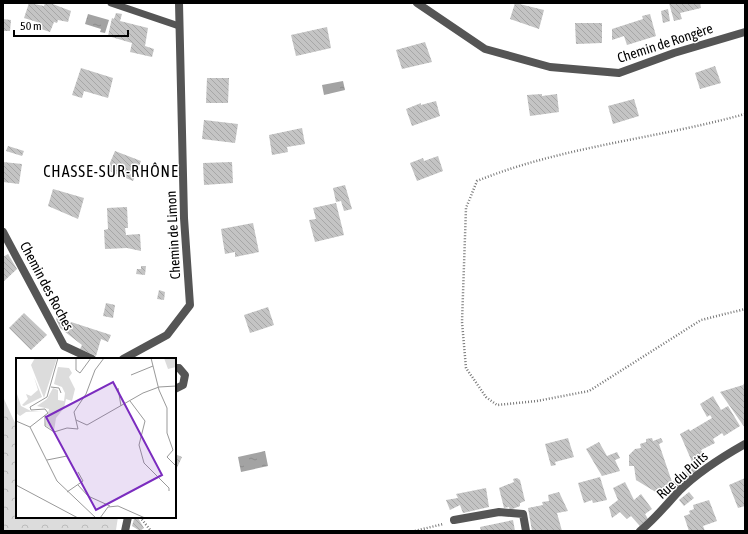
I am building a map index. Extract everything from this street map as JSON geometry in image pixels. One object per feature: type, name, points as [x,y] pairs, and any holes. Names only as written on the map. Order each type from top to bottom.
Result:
[{"type":"street","name":"Chemin de Limon","points":[[125,358],[167,335],[190,306],[184,211],[179,3]]},
{"type":"street","name":"Chemin de Rongère","points":[[418,3],[485,49],[550,67],[611,73],[619,73],[674,53],[745,32]]},
{"type":"street","name":"Chemin des Roches","points":[[3,232],[64,346],[90,358]]},
{"type":"street","points":[[176,368],[179,368],[185,375],[182,385],[176,388]]},
{"type":"street","name":"Rue du Puits","points":[[640,531],[656,518],[680,490],[723,456],[745,444]]},
{"type":"street","points":[[454,520],[499,512],[523,514],[526,531]]},
{"type":"street","points":[[126,531],[128,518]]},
{"type":"lane","points":[[111,3],[179,26]]},
{"type":"path","points":[[745,114],[720,121],[569,153],[511,168],[477,181],[466,208],[462,322],[466,368],[486,397],[497,404],[537,401],[589,391],[701,320],[745,309]]},
{"type":"path","points":[[141,518],[151,531]]},
{"type":"path","points":[[415,531],[428,529],[454,520]]},
{"type":"green space","points":[[3,397],[16,425],[16,518],[118,518],[116,530],[3,531]]},
{"type":"water","points":[[88,14],[109,20],[105,33],[100,32],[101,29],[85,24]]},
{"type":"water","points":[[343,81],[345,90],[324,95],[322,85]]},
{"type":"water","points":[[265,451],[268,466],[241,472],[238,457]]},
{"type":"building","points":[[29,3],[44,6],[45,3],[50,3],[71,11],[68,22],[58,20],[57,23],[54,22],[50,32],[38,28],[40,23],[24,18]]},
{"type":"building","points":[[515,3],[544,10],[539,29],[510,19]]},
{"type":"building","points":[[669,3],[700,3],[701,8],[680,13],[682,19],[674,21]]},
{"type":"building","points":[[668,9],[670,21],[663,23],[661,11]]},
{"type":"building","points":[[116,13],[122,14],[120,21],[148,28],[145,46],[154,49],[152,57],[130,52],[132,43],[108,36],[112,18],[114,19]]},
{"type":"building","points":[[650,14],[656,36],[627,45],[624,36],[612,40],[612,29],[643,19],[642,16]]},
{"type":"building","points":[[3,19],[11,20],[10,31],[3,31]]},
{"type":"building","points":[[575,23],[602,23],[602,43],[576,44]]},
{"type":"building","points":[[327,27],[331,48],[296,56],[291,35]]},
{"type":"building","points":[[425,42],[432,62],[402,69],[396,50]]},
{"type":"building","points":[[715,66],[721,83],[700,89],[695,73]]},
{"type":"building","points":[[81,68],[113,78],[108,98],[84,91],[82,98],[72,95]]},
{"type":"building","points":[[207,78],[229,78],[228,103],[206,103]]},
{"type":"building","points":[[542,94],[542,96],[557,94],[559,112],[530,116],[527,95]]},
{"type":"building","points":[[634,99],[639,116],[613,124],[608,106]]},
{"type":"building","points":[[436,101],[440,116],[412,126],[406,109],[421,103],[421,105]]},
{"type":"building","points":[[204,120],[238,124],[235,143],[202,139]]},
{"type":"building","points":[[302,128],[305,144],[287,147],[288,152],[272,155],[269,135]]},
{"type":"building","points":[[8,146],[24,151],[22,156],[6,151]]},
{"type":"building","points":[[115,151],[141,161],[133,181],[107,170]]},
{"type":"building","points":[[438,156],[443,171],[417,181],[410,163],[423,158],[424,161]]},
{"type":"building","points":[[3,162],[22,164],[19,184],[3,182]]},
{"type":"building","points":[[232,162],[233,183],[204,185],[203,163]]},
{"type":"building","points":[[345,185],[352,209],[344,211],[341,201],[336,202],[333,188]]},
{"type":"building","points":[[53,189],[84,198],[78,219],[48,206]]},
{"type":"building","points":[[336,203],[344,235],[315,242],[309,220],[316,219],[313,208]]},
{"type":"building","points":[[127,207],[128,228],[125,228],[126,235],[140,234],[141,251],[127,248],[105,249],[104,230],[108,229],[107,208]]},
{"type":"building","points":[[253,223],[259,252],[235,257],[235,252],[225,254],[221,229]]},
{"type":"building","points":[[8,254],[17,269],[3,282],[3,257]]},
{"type":"building","points":[[141,266],[146,266],[145,275],[136,274],[137,269],[141,269]]},
{"type":"building","points":[[159,290],[165,292],[164,300],[157,299]]},
{"type":"building","points":[[106,303],[115,305],[113,318],[103,316]]},
{"type":"building","points":[[268,307],[274,325],[250,333],[244,315]]},
{"type":"building","points":[[24,313],[47,335],[31,350],[9,328]]},
{"type":"building","points":[[57,317],[70,324],[71,322],[111,335],[108,342],[101,339],[96,356],[80,349],[82,345],[60,328],[56,319]]},
{"type":"building","points":[[745,382],[745,428],[720,392],[743,385]]},
{"type":"building","points":[[713,396],[721,410],[728,406],[740,426],[724,436],[722,433],[713,439],[715,443],[701,450],[706,462],[696,469],[698,472],[689,478],[684,468],[693,464],[680,434],[689,429],[690,431],[712,418],[710,415],[707,417],[700,404]]},
{"type":"building","points":[[568,438],[574,457],[555,462],[556,465],[551,466],[545,444]]},
{"type":"building","points":[[652,438],[653,441],[661,438],[663,442],[659,444],[672,482],[677,480],[680,487],[659,494],[636,480],[634,466],[629,466],[629,455],[635,449],[641,448],[640,444],[646,442],[646,439]]},
{"type":"building","points":[[599,442],[607,456],[617,452],[620,458],[615,460],[620,471],[602,476],[586,449]]},
{"type":"building","points":[[176,454],[182,457],[176,470]]},
{"type":"building","points":[[600,477],[607,500],[593,503],[592,500],[584,503],[578,483]]},
{"type":"building","points":[[517,478],[520,480],[525,501],[520,503],[520,506],[510,510],[509,507],[504,508],[499,488],[514,482],[513,479]]},
{"type":"building","points":[[745,478],[745,506],[738,508],[729,485]]},
{"type":"building","points":[[625,482],[634,500],[641,494],[652,509],[645,514],[648,519],[640,526],[631,516],[627,519],[620,512],[612,518],[609,507],[618,500],[613,488]]},
{"type":"building","points":[[486,488],[489,507],[463,513],[460,505],[450,510],[446,500],[458,498],[456,494]]},
{"type":"building","points":[[559,492],[568,511],[557,513],[562,531],[532,531],[528,508],[543,505],[542,502],[549,501],[548,495]]},
{"type":"building","points":[[689,492],[694,498],[684,506],[679,500]]},
{"type":"building","points":[[709,500],[717,521],[703,526],[705,531],[689,531],[684,516],[690,514],[689,511],[694,509],[693,505]]},
{"type":"building","points":[[138,518],[144,528],[140,531],[132,526],[134,519]]},
{"type":"building","points":[[513,520],[515,531],[481,531],[480,527]]},
{"type":"district","name":"CHASSE-SUR-RHÔNE","points":[[111,171]]}]
